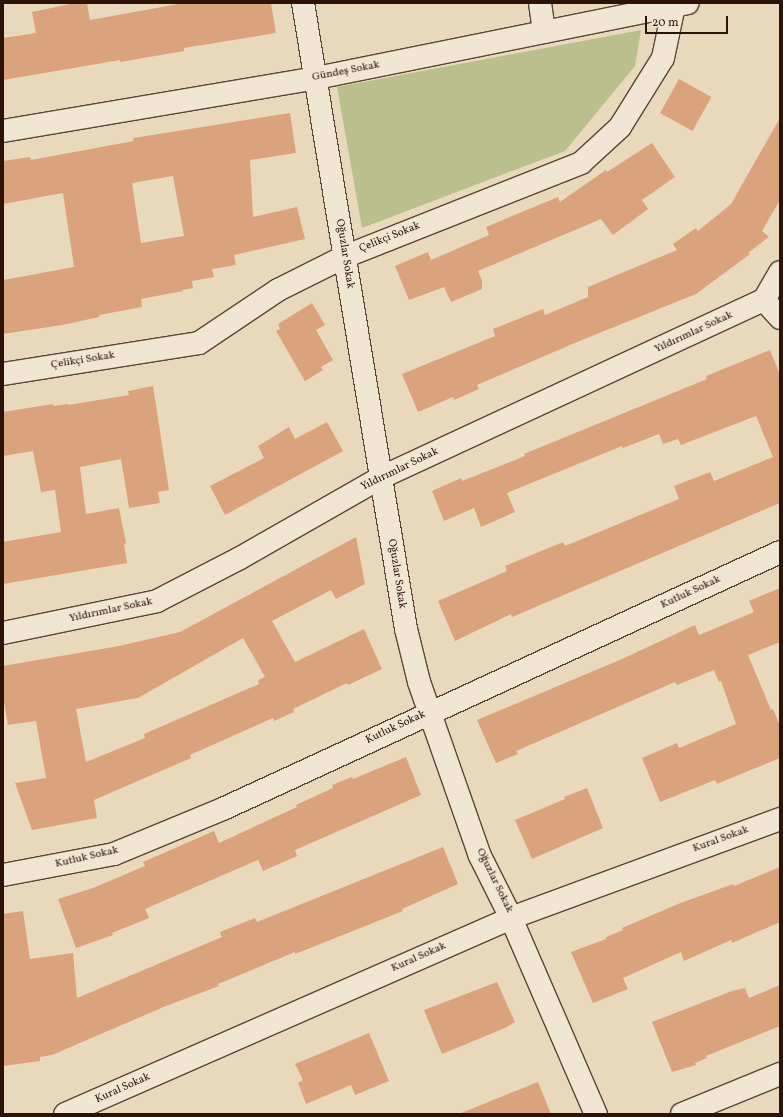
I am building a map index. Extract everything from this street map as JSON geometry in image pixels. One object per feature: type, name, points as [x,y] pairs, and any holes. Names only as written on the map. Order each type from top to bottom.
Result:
[{"type":"street","name":"Oğuzlar Sokak","points":[[303,3],[380,478],[406,629],[419,682],[480,856],[511,918],[596,1114]]},
{"type":"street","points":[[540,3],[544,32]]},
{"type":"street","name":"Gündeş Sokak","points":[[3,131],[316,78],[681,4]]},
{"type":"street","name":"Çelikçi Sokak","points":[[3,374],[199,342],[278,290],[344,257],[581,163],[620,127],[663,58],[681,4]]},
{"type":"street","points":[[780,272],[764,300],[780,318]]},
{"type":"street","name":"Yıldırımlar Sokak","points":[[3,633],[157,601],[240,558],[380,478],[764,300]]},
{"type":"street","name":"Kutluk Sokak","points":[[3,875],[114,854],[225,808],[780,552]]},
{"type":"street","name":"Kural Sokak","points":[[69,1113],[511,918],[780,819]]},
{"type":"street","points":[[682,1114],[780,1074]]},
{"type":"green space","points":[[641,30],[635,66],[565,151],[362,228],[337,87]]},
{"type":"building","points":[[75,3],[87,3],[90,20],[184,3],[271,3],[276,33],[184,48],[184,51],[120,62],[120,60],[3,80],[3,38],[36,33],[32,12]]},
{"type":"building","points":[[679,79],[711,97],[692,131],[660,113]]},
{"type":"building","points":[[290,113],[296,153],[250,160],[253,217],[297,207],[305,239],[234,255],[236,265],[212,269],[214,277],[192,281],[193,288],[141,299],[142,307],[99,315],[99,317],[62,325],[3,334],[3,280],[74,267],[63,193],[3,204],[3,161],[30,157],[31,160],[134,141],[133,138]],"holes":[[[173,176],[184,236],[141,243],[132,183]]]},
{"type":"building","points":[[780,118],[780,200],[762,231],[769,237],[748,253],[750,254],[696,294],[577,342],[477,385],[479,389],[454,400],[453,397],[418,412],[402,374],[495,336],[493,329],[543,309],[545,315],[588,297],[588,287],[677,250],[673,244],[696,228],[698,231],[731,204]]},
{"type":"building","points":[[652,143],[675,177],[642,200],[648,209],[613,235],[601,219],[478,271],[482,280],[482,289],[451,302],[444,287],[409,300],[395,266],[428,252],[431,260],[489,235],[486,227],[558,197],[560,202],[606,170],[607,172]]},
{"type":"building","points":[[312,303],[325,325],[316,330],[333,360],[321,367],[323,370],[305,381],[276,331],[280,329],[278,324]]},
{"type":"building","points":[[770,350],[780,375],[780,503],[512,617],[511,614],[455,641],[438,601],[507,571],[505,566],[563,542],[565,546],[679,499],[674,486],[710,472],[714,481],[773,457],[756,416],[681,445],[678,439],[663,444],[659,434],[623,448],[622,446],[507,493],[515,512],[481,527],[474,508],[444,521],[432,491],[461,478],[462,481],[525,456],[524,454],[707,379],[706,376]]},
{"type":"building","points":[[153,386],[169,490],[158,492],[160,503],[129,508],[121,459],[80,467],[86,514],[119,508],[126,543],[124,544],[127,563],[3,584],[3,542],[61,532],[55,490],[41,492],[33,451],[3,456],[3,412],[53,404],[53,406],[68,405],[129,395],[128,391]]},
{"type":"building","points":[[327,422],[343,451],[225,515],[210,486],[264,458],[258,446],[289,427],[295,439]]},
{"type":"building","points":[[356,537],[365,584],[336,599],[331,590],[272,621],[295,662],[364,629],[382,669],[348,685],[347,683],[293,709],[294,712],[274,721],[273,718],[190,755],[191,758],[94,800],[97,818],[32,830],[15,783],[46,778],[36,721],[8,725],[3,696],[3,666],[119,646],[180,632]],"holes":[[[243,638],[265,677],[258,680],[259,684],[144,734],[145,738],[86,762],[76,709],[138,698]]]},
{"type":"building","points":[[780,588],[780,642],[748,655],[771,710],[773,709],[780,726],[780,758],[717,784],[715,780],[660,802],[642,758],[677,743],[679,748],[736,724],[721,681],[719,682],[714,670],[677,685],[675,682],[516,751],[518,754],[496,763],[477,720],[622,659],[695,625],[699,635],[754,612],[749,601]]},
{"type":"building","points":[[406,757],[421,795],[295,850],[297,856],[263,871],[258,860],[145,909],[149,918],[112,933],[113,935],[76,948],[58,899],[93,888],[145,866],[143,862],[214,831],[219,843],[297,807],[296,805],[333,788],[332,785],[352,777],[353,779]]},
{"type":"building","points":[[587,788],[603,828],[532,859],[515,820]]},
{"type":"building","points":[[443,847],[458,884],[402,909],[403,911],[295,954],[295,952],[218,984],[219,986],[166,1006],[52,1055],[40,1057],[40,1061],[3,1066],[3,914],[23,911],[30,959],[73,953],[77,998],[222,937],[220,932],[255,918],[257,922]]},
{"type":"building","points":[[780,867],[780,922],[732,943],[731,940],[684,961],[681,952],[623,978],[628,989],[593,1003],[571,952],[606,939],[606,937],[623,930],[622,928],[678,904],[733,884],[734,886]]},
{"type":"building","points":[[497,982],[515,1022],[505,1028],[442,1054],[424,1010]]},
{"type":"building","points":[[780,985],[780,1026],[706,1056],[707,1058],[695,1063],[696,1065],[672,1072],[652,1022],[732,991],[745,988],[749,998]]},
{"type":"building","points":[[369,1033],[389,1081],[355,1095],[351,1085],[306,1104],[298,1083],[303,1080],[295,1064]]},
{"type":"building","points":[[538,1082],[551,1114],[461,1114],[461,1113]]}]
